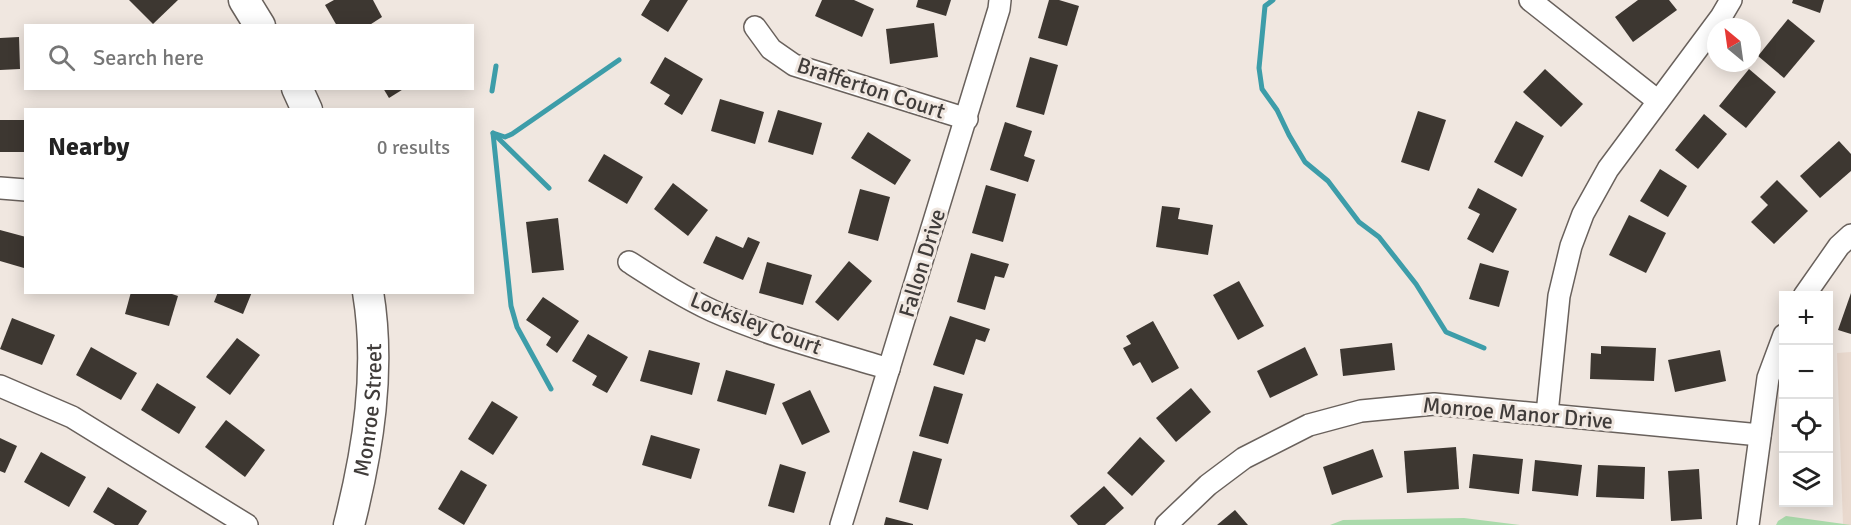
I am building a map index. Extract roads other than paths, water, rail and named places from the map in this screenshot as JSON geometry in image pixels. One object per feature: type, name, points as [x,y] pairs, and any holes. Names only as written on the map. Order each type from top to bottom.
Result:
[{"type":"main road","points":[[244,0],[259,24]]},
{"type":"main road","points":[[298,90],[306,108]]},
{"type":"main road","name":"Monroe Street","points":[[349,525],[361,477],[370,409],[372,374],[368,294]]},
{"type":"street","name":"Fallon Drive","points":[[841,525],[967,119],[1000,0]]},
{"type":"street","points":[[1530,0],[1658,100]]},
{"type":"street","points":[[1547,414],[1559,296],[1571,246],[1583,213],[1608,169],[1721,17],[1731,0]]},
{"type":"street","name":"Brafferton Court","points":[[755,27],[771,50],[794,65],[967,119]]},
{"type":"street","points":[[0,188],[24,190]]},
{"type":"street","points":[[1808,291],[1839,246],[1851,235]]},
{"type":"street","name":"Locksley Court","points":[[629,262],[685,297],[715,312],[762,330],[889,369]]},
{"type":"street","points":[[1748,525],[1768,378],[1780,345]]},
{"type":"street","points":[[0,386],[72,417],[247,525]]},
{"type":"street","name":"Monroe Manor Drive","points":[[1166,525],[1208,485],[1244,458],[1292,432],[1360,411],[1434,404],[1760,435]]},
{"type":"waterway","points":[[1273,0],[1265,6],[1259,68],[1262,89],[1277,110],[1305,162],[1328,181],[1359,222],[1379,237],[1416,284],[1446,332],[1484,348]]},
{"type":"waterway","points":[[493,133],[505,137],[512,134],[619,60]]},
{"type":"waterway","points":[[492,91],[496,66]]},
{"type":"waterway","points":[[493,133],[511,306],[517,327],[551,389]]},
{"type":"waterway","points":[[494,134],[549,188]]}]
